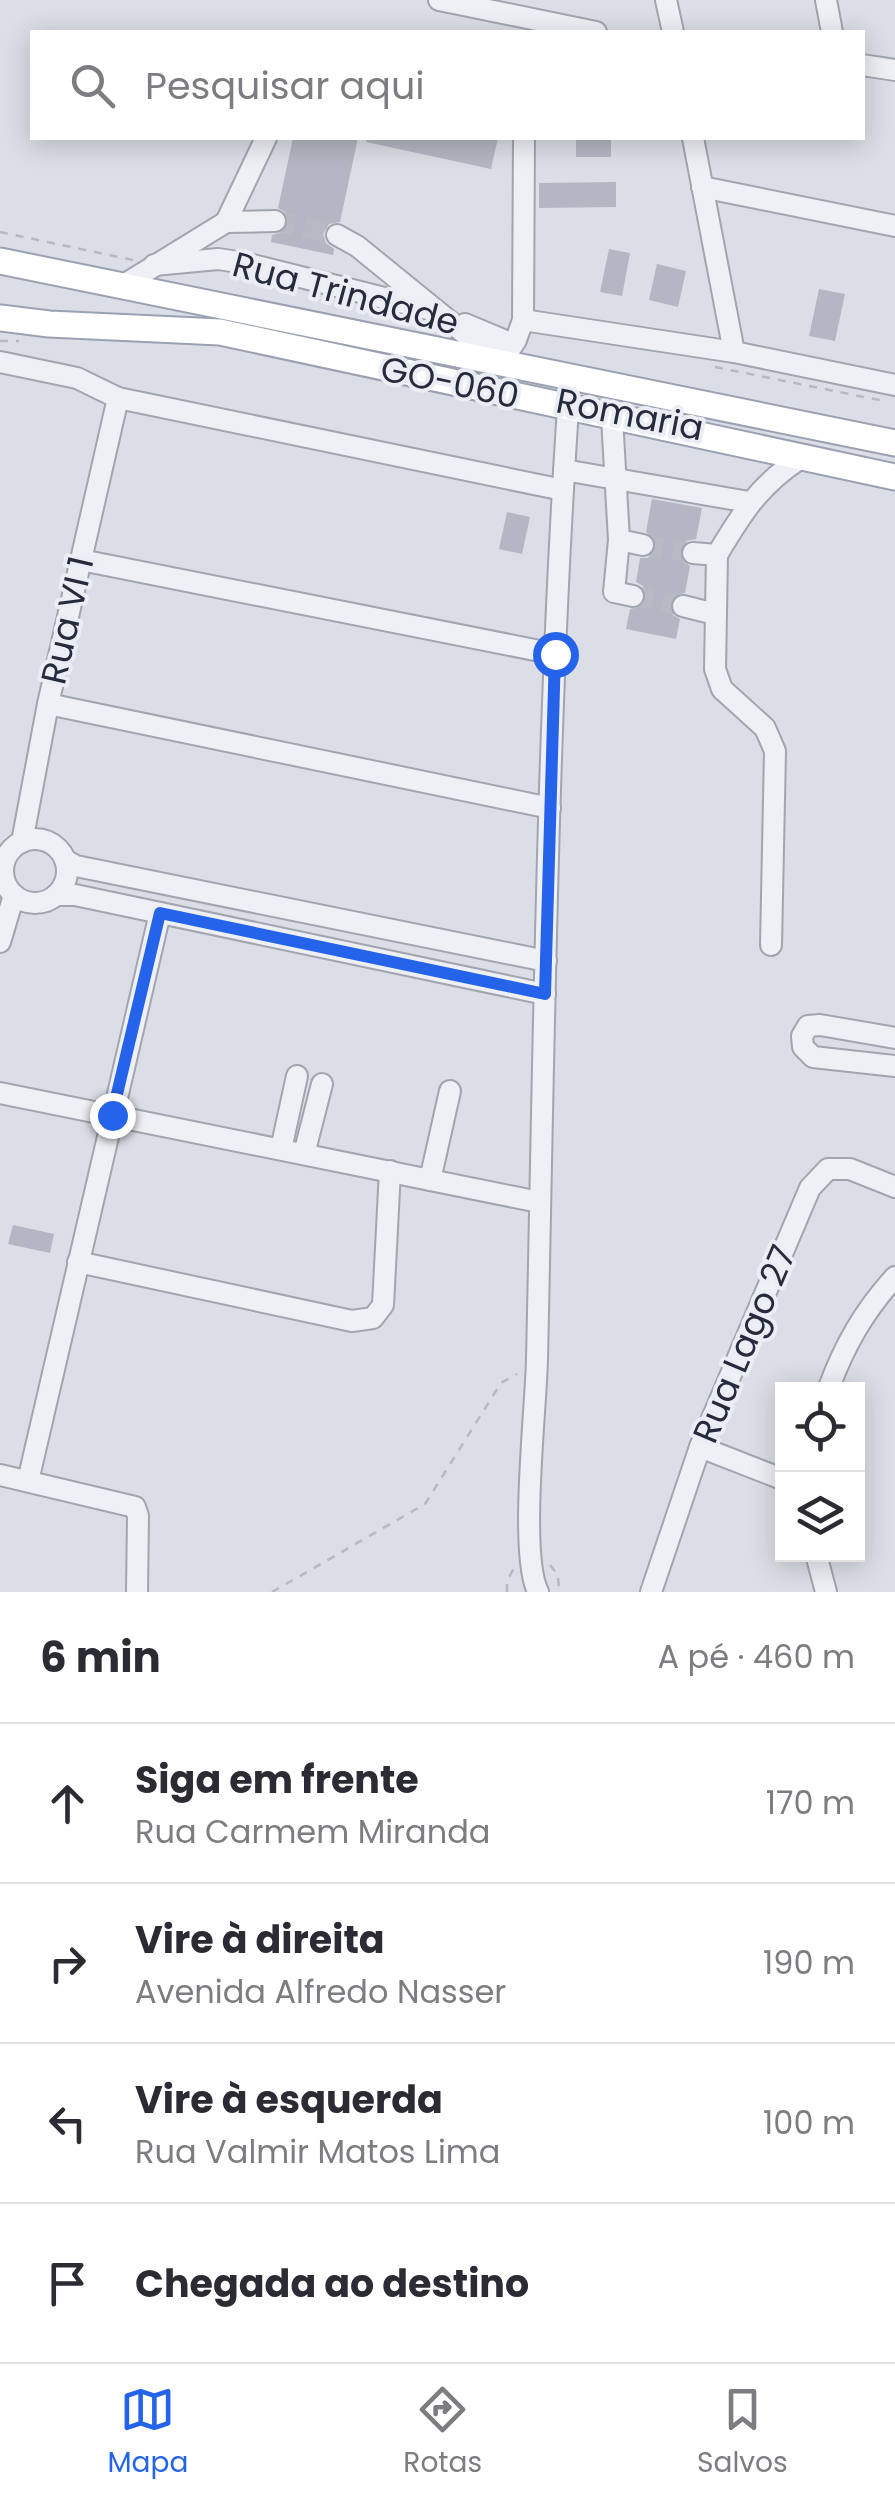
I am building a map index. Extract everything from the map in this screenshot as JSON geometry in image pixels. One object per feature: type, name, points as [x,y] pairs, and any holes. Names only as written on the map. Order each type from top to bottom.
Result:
[{"type":"main road","name":"GO-060","points":[[0,261],[507,354],[895,444]]},
{"type":"main road","name":"GO-060","points":[[0,318],[220,332],[895,477]]},
{"type":"street","points":[[439,0],[587,30]]},
{"type":"street","points":[[666,0],[673,30]]},
{"type":"street","points":[[826,0],[832,30]]},
{"type":"street","points":[[865,65],[895,70]]},
{"type":"street","points":[[226,222],[265,140]]},
{"type":"street","points":[[337,235],[357,246],[437,312],[507,354],[523,320],[524,140]]},
{"type":"street","points":[[693,140],[734,352]]},
{"type":"street","points":[[702,187],[895,226]]},
{"type":"street","points":[[122,286],[226,222],[276,220]]},
{"type":"street","name":"Rua Trindade","points":[[154,265],[218,258],[437,312]]},
{"type":"street","points":[[523,320],[734,352],[895,385]]},
{"type":"street","points":[[0,362],[77,378],[118,398],[564,480],[613,480],[749,502]]},
{"type":"street","name":"Rua VI 1","points":[[12,846],[118,398]]},
{"type":"street","points":[[538,1592],[529,1559],[555,654],[568,408]]},
{"type":"street","points":[[612,417],[618,540],[614,592],[633,596]]},
{"type":"street","points":[[772,946],[775,752],[765,728],[722,689],[715,669],[717,555],[749,502],[782,470],[802,458]]},
{"type":"street","points":[[618,540],[643,545]]},
{"type":"street","points":[[693,553],[717,555]]},
{"type":"street","points":[[81,560],[555,654]]},
{"type":"street","points":[[682,606],[715,614]]},
{"type":"street","points":[[48,704],[550,808]]},
{"type":"street","points":[[0,942],[4,866],[12,846],[45,840],[54,844],[68,872],[56,896]]},
{"type":"street","points":[[65,860],[76,866],[546,961]]},
{"type":"street","points":[[6,884],[36,903],[75,895],[545,994]]},
{"type":"street","points":[[28,1481],[160,913]]},
{"type":"street","points":[[895,1038],[820,1025],[808,1026],[802,1036],[803,1046],[813,1056],[895,1066]]},
{"type":"street","points":[[281,1149],[297,1076]]},
{"type":"street","points":[[304,1154],[322,1084]]},
{"type":"street","points":[[430,1180],[450,1091]]},
{"type":"street","points":[[0,1093],[539,1202]]},
{"type":"street","name":"Rua Lago 27","points":[[651,1592],[700,1446],[810,1188],[828,1169],[850,1169],[895,1188]]},
{"type":"street","points":[[78,1262],[352,1321],[374,1318],[383,1305],[390,1172]]},
{"type":"street","points":[[831,1382],[868,1307],[895,1277]]},
{"type":"street","points":[[700,1446],[775,1476]]},
{"type":"street","points":[[0,1475],[135,1507],[137,1592]]},
{"type":"street","points":[[818,1562],[826,1592]]},
{"type":"path","points":[[0,232],[154,265]]},
{"type":"path","points":[[0,341],[18,341]]},
{"type":"path","points":[[704,365],[895,404]]},
{"type":"path","points":[[272,1592],[425,1504],[501,1383],[537,1362]]},
{"type":"path","points":[[508,1592],[507,1580],[512,1569],[529,1559]]},
{"type":"building","points":[[293,140],[358,140],[340,222],[329,224],[323,234],[334,249],[333,255],[271,242],[272,235],[283,232],[289,222],[286,213],[278,208]]},
{"type":"building","points":[[366,140],[498,140],[491,169]]},
{"type":"building","points":[[576,140],[611,140],[611,157],[576,157]]},
{"type":"building","points":[[616,182],[616,207],[539,208],[539,183]]},
{"type":"building","points":[[609,249],[630,253],[622,296],[600,292]]},
{"type":"building","points":[[657,264],[686,271],[678,307],[649,300]]},
{"type":"building","points":[[819,289],[845,294],[835,341],[809,336]]},
{"type":"building","points":[[652,499],[702,508],[696,539],[686,541],[680,551],[681,560],[690,566],[685,593],[674,596],[670,604],[673,615],[680,619],[676,639],[626,629],[630,609],[642,606],[647,598],[643,586],[636,582],[640,558],[648,558],[656,549],[656,540],[646,532]]},
{"type":"building","points":[[507,512],[530,517],[522,554],[499,549]]},
{"type":"building","points":[[13,1225],[54,1234],[50,1253],[8,1244]]},
{"type":"tunnel","points":[[275,221],[337,235]]},
{"type":"tunnel","points":[[643,545],[693,553]]},
{"type":"tunnel","points":[[633,596],[683,606]]},
{"type":"route","points":[[112,1115],[160,913],[545,994],[555,654]]}]
